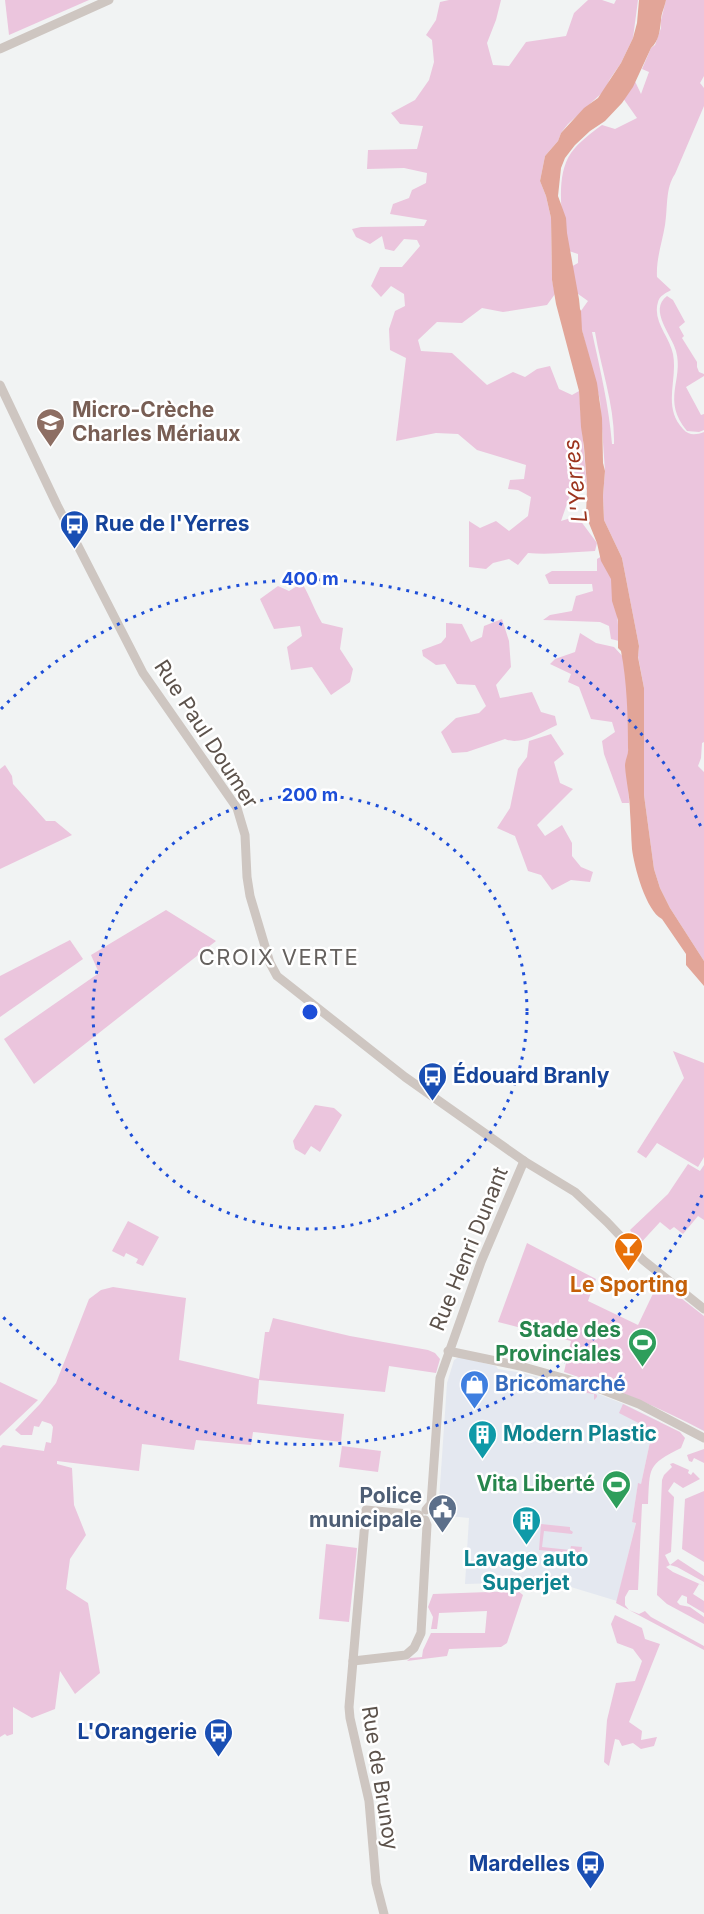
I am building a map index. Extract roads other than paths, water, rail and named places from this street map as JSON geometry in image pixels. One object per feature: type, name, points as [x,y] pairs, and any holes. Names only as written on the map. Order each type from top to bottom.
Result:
[{"type":"street","points":[[0,50],[109,0]]},
{"type":"street","name":"Rue Paul Doumer","points":[[0,385],[57,505],[143,673],[237,808],[245,835],[250,896],[270,963],[277,976],[383,1061],[524,1161],[575,1192],[643,1260],[704,1309]]},
{"type":"street","name":"Rue Henri Dunant","points":[[448,1351],[481,1262],[524,1161]]},
{"type":"street","points":[[353,1661],[406,1655],[422,1633],[427,1525],[423,1515],[431,1504],[440,1378],[448,1351],[520,1366],[610,1393],[639,1404],[704,1438]]},
{"type":"street","name":"Rue de Brunoy","points":[[384,1914],[376,1883],[369,1801],[349,1707],[366,1510],[423,1515]]},
{"type":"place","name":"Micro-Crèche Charles Mériaux","points":[[51,448]]},
{"type":"place","name":"Rue de l'Yerres","points":[[74,550]]},
{"type":"place","name":"Édouard Branly","points":[[432,1102]]},
{"type":"place","name":"Le Sporting","points":[[629,1272]]},
{"type":"place","name":"Stade des Provinciales","points":[[642,1368]]},
{"type":"place","name":"Bricomarché","points":[[474,1410]]},
{"type":"place","name":"Modern Plastic","points":[[482,1460]]},
{"type":"place","name":"Vita Liberté","points":[[616,1510]]},
{"type":"place","name":"Police municipale","points":[[443,1534]]},
{"type":"place","name":"Lavage auto Superjet","points":[[526,1546]]},
{"type":"place","name":"L'Orangerie","points":[[218,1758]]},
{"type":"place","name":"Mardelles","points":[[591,1890]]},
{"type":"district","name":"CROIX VERTE","points":[[279,957]]},
{"type":"water label","name":"L'Yerres","points":[[575,481]]}]
